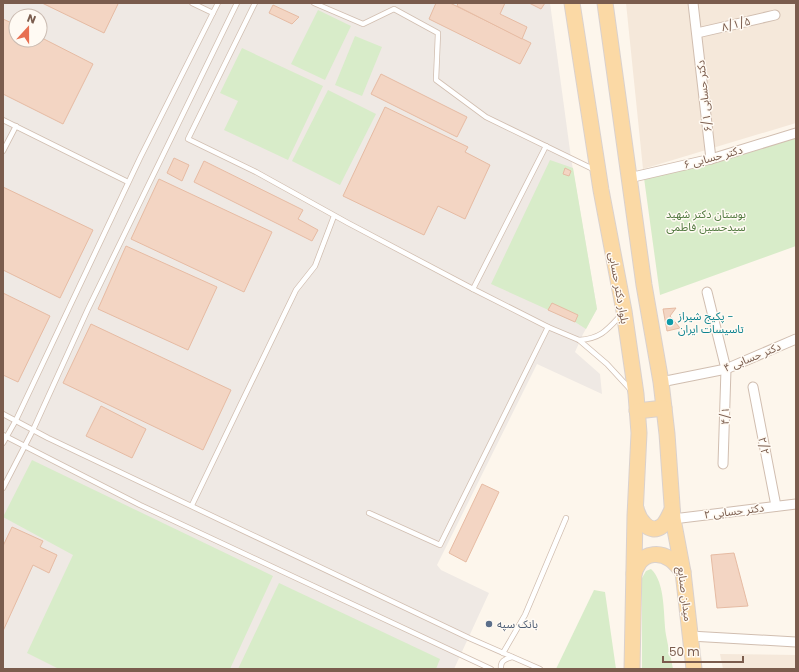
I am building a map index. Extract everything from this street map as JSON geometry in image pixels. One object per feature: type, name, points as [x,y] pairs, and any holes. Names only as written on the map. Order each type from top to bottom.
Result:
[{"type":"main road","name":"بلوار دکتر حسابی","points":[[572,3],[598,171],[624,311],[636,394],[639,433],[633,575]]},
{"type":"main road","points":[[605,3],[644,285],[664,408],[673,514],[659,528],[654,528],[641,522],[636,505]]},
{"type":"main road","points":[[637,411],[664,408]]},
{"type":"main road","name":"میدان صنایع","points":[[673,514],[683,572],[694,669]]},
{"type":"main road","points":[[632,669],[633,575],[638,563],[647,556],[657,554],[671,559],[683,572]]},
{"type":"street","name":"۶/۱ دکتر حسابی","points":[[693,3],[711,159]]},
{"type":"street","name":"۸/۱/۵","points":[[697,33],[775,15]]},
{"type":"street","name":"۶ دکتر حسابی","points":[[629,178],[711,159],[796,133]]},
{"type":"street","name":"۴/۱","points":[[707,292],[726,369],[723,464]]},
{"type":"street","name":"دکتر حسابی ۴","points":[[660,382],[726,369],[796,339]]},
{"type":"street","name":"۲/۲","points":[[753,387],[776,506]]},
{"type":"street","name":"دکتر حسابی ۲","points":[[673,514],[796,504]]},
{"type":"street","points":[[690,636],[796,642]]},
{"type":"lane","points":[[192,3],[213,13]]},
{"type":"lane","points":[[3,443],[5,436],[16,420],[128,182],[218,3]]},
{"type":"lane","points":[[3,488],[33,430],[88,309],[237,3]]},
{"type":"lane","points":[[255,3],[188,139],[256,172],[334,216],[473,289],[548,327],[579,340],[607,364],[636,394]]},
{"type":"lane","points":[[314,3],[363,24],[394,9],[438,33],[436,80],[486,117],[598,171]]},
{"type":"lane","points":[[3,120],[128,182]]},
{"type":"lane","points":[[3,151],[16,126]]},
{"type":"lane","points":[[473,289],[546,146]]},
{"type":"lane","points":[[192,505],[296,290],[315,266],[334,216]]},
{"type":"lane","points":[[579,340],[589,340],[600,336],[624,311]]},
{"type":"lane","points":[[369,513],[440,545],[548,327]]},
{"type":"lane","points":[[3,414],[33,430],[503,653],[540,669]]},
{"type":"lane","points":[[5,436],[140,505],[491,669]]},
{"type":"lane","points":[[503,653],[525,615],[566,518]]},
{"type":"lane","points":[[501,669],[503,661],[506,658],[512,657]]},
{"type":"shaded area","points":[[3,3],[550,3],[571,158],[597,309],[575,352],[600,374],[602,394],[537,364],[437,565],[441,570],[489,593],[454,669],[3,669]]},
{"type":"shaded area","points":[[626,3],[796,3],[796,123],[643,169]]},
{"type":"shaded area","points":[[720,654],[796,655],[796,669],[723,669]]},
{"type":"green space","points":[[318,10],[351,26],[325,80],[291,64]]},
{"type":"green space","points":[[355,36],[382,47],[362,96],[335,85]]},
{"type":"green space","points":[[242,48],[323,86],[288,160],[224,130],[238,101],[220,93]]},
{"type":"green space","points":[[328,90],[376,114],[340,185],[292,161]]},
{"type":"green space","name":"بوستان دکتر شهید سیدحسین فاطمی","points":[[796,138],[796,246],[660,295],[644,178],[712,164]]},
{"type":"green space","points":[[550,160],[573,168],[597,309],[586,329],[575,322],[491,284]]},
{"type":"green space","points":[[32,460],[273,576],[230,669],[59,669],[27,653],[73,555],[3,517]]},
{"type":"green space","points":[[651,569],[656,575],[662,591],[666,635],[673,669],[642,669],[642,578],[646,571]]},
{"type":"green space","points":[[279,583],[440,659],[436,669],[238,669]]},
{"type":"green space","points":[[594,590],[605,592],[616,669],[556,669]]},
{"type":"building","points":[[42,3],[116,3],[118,4],[104,33]]},
{"type":"building","points":[[436,3],[450,3],[531,43],[520,64],[429,19]]},
{"type":"building","points":[[458,3],[505,3],[500,14],[527,27],[522,39],[457,6]]},
{"type":"building","points":[[529,3],[545,3],[541,9]]},
{"type":"building","points":[[273,5],[299,17],[292,24],[269,13]]},
{"type":"building","points":[[3,19],[8,21],[8,48],[48,48],[48,41],[93,64],[63,124],[3,94]]},
{"type":"building","points":[[381,74],[467,117],[457,137],[371,94]]},
{"type":"building","points":[[385,107],[468,147],[465,152],[490,165],[465,219],[438,206],[424,235],[343,196]]},
{"type":"building","points":[[174,158],[189,165],[182,181],[167,173]]},
{"type":"building","points":[[204,161],[303,210],[298,219],[318,230],[312,241],[194,182]]},
{"type":"building","points":[[565,168],[571,171],[569,176],[563,174]]},
{"type":"building","points":[[159,179],[272,232],[244,292],[131,239]]},
{"type":"building","points":[[3,187],[93,230],[60,298],[3,270]]},
{"type":"building","points":[[126,246],[217,287],[188,350],[98,309]]},
{"type":"building","points":[[3,293],[50,316],[18,382],[3,375]]},
{"type":"building","points":[[552,303],[578,315],[575,322],[548,310]]},
{"type":"building","name":"پکیج شیراز - تاسیسات ایران","points":[[676,308],[670,316],[680,328],[667,331],[663,309]]},
{"type":"building","points":[[91,324],[231,390],[203,450],[63,383]]},
{"type":"building","points":[[101,406],[146,429],[132,458],[86,436]]},
{"type":"building","points":[[482,484],[499,492],[466,562],[449,553]]},
{"type":"building","points":[[12,527],[43,541],[40,547],[57,555],[49,573],[33,565],[3,631],[3,546]]},
{"type":"building","points":[[734,553],[748,606],[717,608],[711,555]]},
{"type":"place","name":"پکیج شیراز - تاسیسات ایران","points":[[670,322]]},
{"type":"place","name":"بانک سپه","points":[[489,624]]}]
